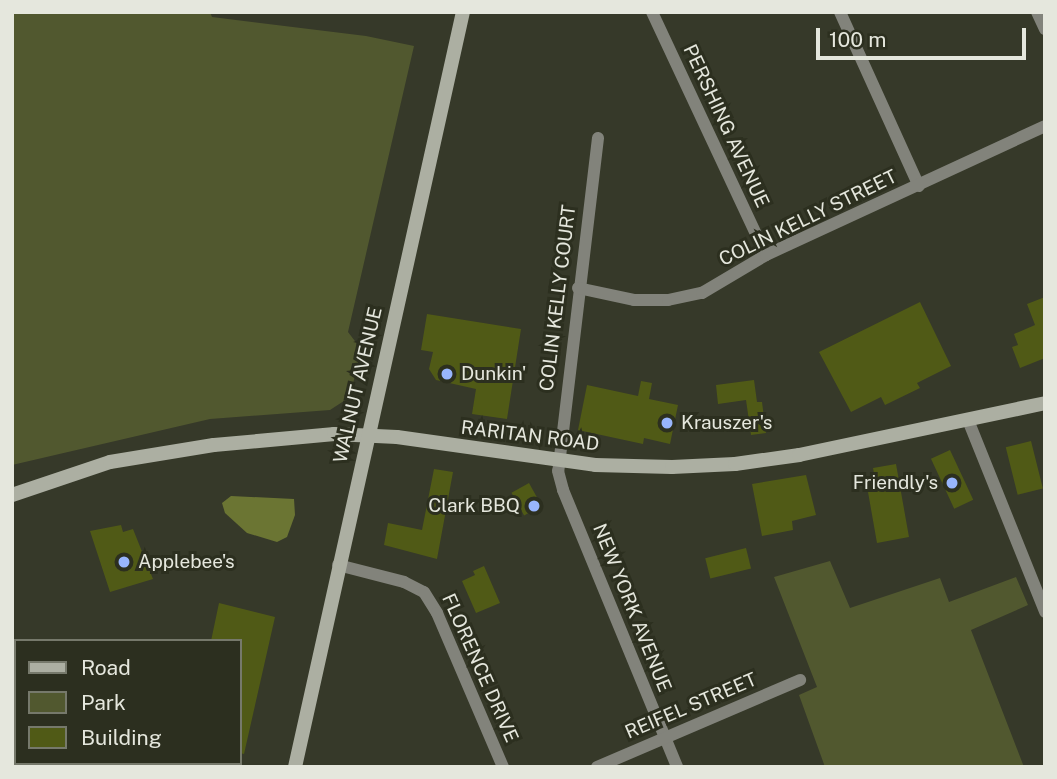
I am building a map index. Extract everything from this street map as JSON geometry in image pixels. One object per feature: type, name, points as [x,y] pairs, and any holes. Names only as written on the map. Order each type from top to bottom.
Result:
[{"type":"main road","name":"WALNUT AVENUE","points":[[295,767],[463,12]]},
{"type":"main road","name":"RARITAN ROAD","points":[[12,495],[110,462],[214,445],[328,434],[367,434],[558,462],[671,467],[735,464],[799,455],[1045,402]]},
{"type":"street","name":"PERSHING AVENUE","points":[[652,12],[766,255]]},
{"type":"street","points":[[841,12],[919,186]]},
{"type":"street","points":[[1037,12],[1045,29]]},
{"type":"street","name":"COLIN KELLY STREET","points":[[578,288],[634,300],[667,300],[702,293],[766,255],[1045,127]]},
{"type":"street","name":"COLIN KELLY COURT","points":[[558,462],[598,138]]},
{"type":"street","points":[[968,420],[1045,612]]},
{"type":"street","name":"NEW YORK AVENUE","points":[[558,462],[562,490],[677,767]]},
{"type":"street","name":"FLORENCE DRIVE","points":[[338,565],[404,582],[424,592],[437,613],[503,767]]},
{"type":"street","name":"REIFEL STREET","points":[[597,767],[800,680]]},
{"type":"green space","points":[[12,12],[210,12],[212,17],[366,36],[414,46],[348,332],[361,349],[350,397],[330,410],[210,419],[12,465]]},
{"type":"green space","points":[[830,561],[850,608],[940,578],[949,602],[1016,577],[1028,605],[971,630],[1024,767],[825,767],[799,695],[817,687],[774,577]]},
{"type":"shaded area","points":[[231,496],[294,499],[295,515],[287,537],[277,542],[247,533],[225,513],[222,503]]},
{"type":"building","points":[[1045,297],[1045,358],[1020,368],[1012,347],[1018,345],[1014,334],[1035,325],[1027,304]]},
{"type":"building","points":[[920,302],[951,366],[917,383],[920,388],[885,405],[881,397],[851,412],[819,352]]},
{"type":"building","points":[[427,314],[521,329],[507,419],[472,414],[476,389],[436,380],[429,369],[433,352],[421,350]]},
{"type":"building","points":[[754,380],[757,402],[762,402],[766,433],[751,435],[746,400],[718,404],[716,385]]},
{"type":"building","points":[[641,381],[652,383],[649,399],[678,405],[670,444],[644,438],[643,444],[578,430],[587,385],[638,396]]},
{"type":"building","points":[[1031,441],[1043,489],[1018,495],[1006,447]]},
{"type":"building","points":[[950,450],[973,500],[954,509],[931,459]]},
{"type":"building","points":[[896,464],[909,537],[877,543],[868,492],[877,490],[873,468]]},
{"type":"building","points":[[434,469],[453,472],[437,559],[384,545],[388,523],[422,530]]},
{"type":"building","points":[[806,475],[816,515],[792,521],[793,530],[762,536],[752,484]]},
{"type":"building","points":[[529,483],[542,506],[524,515],[512,493]]},
{"type":"building","name":"Applebee's","points":[[121,525],[123,532],[133,529],[153,579],[110,592],[90,531]]},
{"type":"building","points":[[746,548],[751,568],[710,579],[705,558]]},
{"type":"building","points":[[484,566],[500,603],[476,613],[462,581],[475,575],[473,571]]},
{"type":"building","points":[[219,603],[275,617],[244,754],[242,639],[211,639]]},
{"type":"place","name":"Dunkin'","points":[[447,374]]},
{"type":"place","name":"Krauszer's","points":[[667,423]]},
{"type":"place","name":"Friendly's","points":[[952,483]]},
{"type":"place","name":"Clark BBQ","points":[[534,506]]},
{"type":"place","name":"Applebee's","points":[[124,562]]}]
